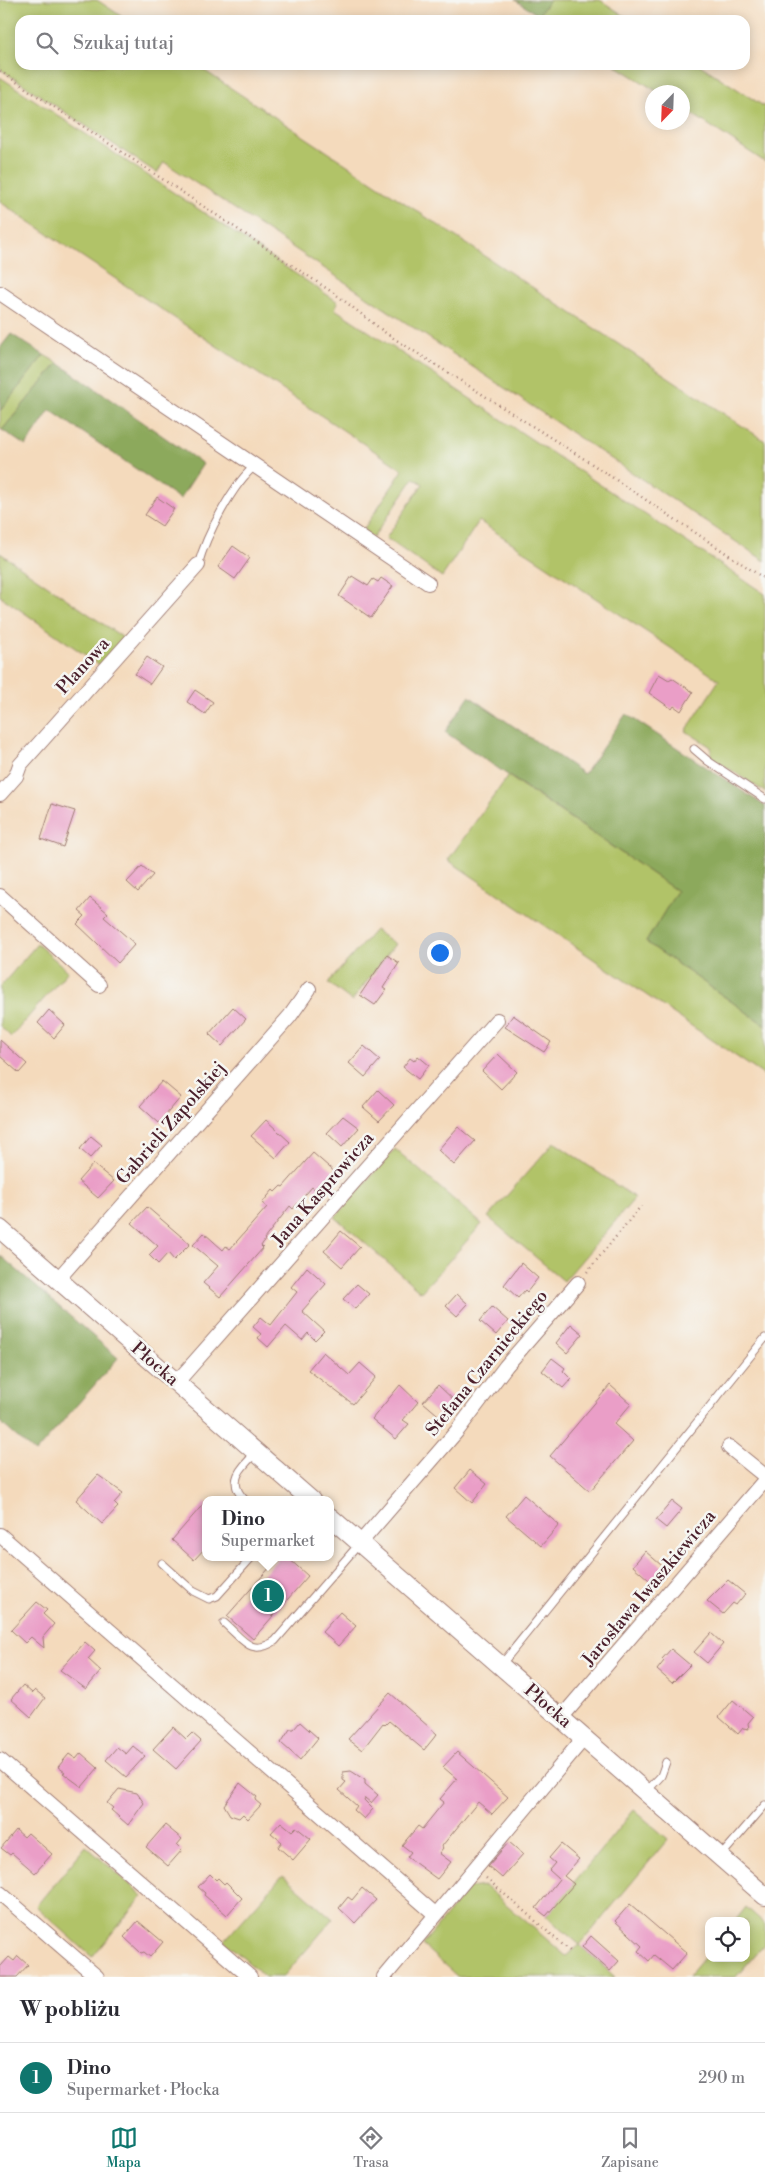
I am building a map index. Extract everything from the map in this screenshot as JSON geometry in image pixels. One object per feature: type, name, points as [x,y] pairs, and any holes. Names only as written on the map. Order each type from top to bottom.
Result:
[{"type":"street","points":[[0,293],[428,583]]},
{"type":"street","name":"Planowa","points":[[0,794],[16,776],[20,764],[198,565]]},
{"type":"street","points":[[0,896],[99,985]]},
{"type":"street","name":"Gabrieli Zapolskiej","points":[[58,1279],[290,1016],[309,989]]},
{"type":"street","name":"Jana Kasprowicza","points":[[176,1383],[497,1020]]},
{"type":"street","name":"Płocka","points":[[0,1229],[306,1496]]},
{"type":"street","name":"Stefana Czarnieckiego","points":[[360,1543],[457,1431],[506,1366],[578,1283]]},
{"type":"street","points":[[729,1447],[765,1476]]},
{"type":"street","name":"Jarosława Iwaszkiewicza","points":[[562,1718],[765,1480]]},
{"type":"street","name":"Płocka","points":[[334,1520],[765,1896]]},
{"type":"street","points":[[0,1535],[436,1915]]},
{"type":"street","points":[[384,1977],[584,1738]]},
{"type":"street","points":[[0,1760],[250,1977]]},
{"type":"street","points":[[0,1893],[97,1977]]},
{"type":"lane","points":[[198,565],[204,545],[216,522],[243,478],[256,465]]},
{"type":"lane","points":[[694,749],[708,761],[765,799]]},
{"type":"lane","points":[[501,1665],[765,1338]]},
{"type":"lane","points":[[240,1496],[235,1486],[235,1480],[256,1452]]},
{"type":"lane","points":[[224,1623],[254,1648],[260,1649],[268,1646],[276,1641],[360,1543]]},
{"type":"lane","points":[[162,1563],[193,1590],[209,1599],[217,1596],[248,1561]]},
{"type":"lane","points":[[646,1792],[661,1776],[666,1762]]},
{"type":"lane","points":[[720,1857],[765,1805]]},
{"type":"path","points":[[0,71],[338,296],[387,334],[589,462],[765,579]]},
{"type":"path","points":[[578,1283],[641,1206]]},
{"type":"path","points":[[475,1869],[570,1951]]},
{"type":"green space","points":[[0,0],[97,0],[120,15],[15,15],[15,70],[204,70],[765,441],[765,561],[164,162],[157,173],[0,69]]},
{"type":"green space","points":[[515,0],[550,0],[538,15]]},
{"type":"green space","points":[[550,0],[600,0],[623,15],[538,15]]},
{"type":"green space","points":[[623,70],[708,70],[765,107],[765,162],[690,113],[690,85],[647,85]]},
{"type":"green space","points":[[0,77],[338,302],[335,309],[765,594],[765,792],[711,757],[711,747],[686,731],[719,680],[479,521],[442,577],[386,538],[423,484],[414,478],[373,538],[363,530],[403,470],[0,202]]},
{"type":"green space","points":[[11,334],[44,355],[0,411],[0,348]]},
{"type":"green space","points":[[44,355],[58,363],[2,430],[0,429],[0,411]]},
{"type":"green space","points":[[58,363],[203,464],[180,499],[50,410],[26,446],[2,430]]},
{"type":"green space","points":[[0,553],[125,639],[101,666],[0,596]]},
{"type":"green space","points":[[469,696],[584,774],[626,714],[765,806],[765,1025],[646,942],[677,891],[445,732]]},
{"type":"green space","points":[[508,776],[677,891],[646,942],[765,1025],[765,1076],[448,860]]},
{"type":"green space","points":[[375,930],[395,944],[352,1001],[328,983]]},
{"type":"green space","points":[[37,944],[68,971],[11,1037],[0,1026],[0,987]]},
{"type":"green space","points":[[554,1142],[635,1198],[564,1281],[488,1217]]},
{"type":"green space","points":[[395,1149],[482,1224],[421,1292],[335,1217]]},
{"type":"green space","points":[[1,1256],[118,1358],[35,1453],[0,1422]]},
{"type":"green space","points":[[634,1810],[668,1839],[580,1945],[546,1916]]},
{"type":"green space","points":[[86,1846],[143,1896],[92,1957],[36,1906]]},
{"type":"green space","points":[[283,1875],[333,1919],[283,1977],[265,1977],[224,1941]]},
{"type":"green space","points":[[485,1886],[566,1956],[580,1945],[615,1977],[458,1977],[422,1945],[469,1888]]},
{"type":"green space","points":[[746,1907],[765,1924],[765,1943],[750,1961],[750,1917],[738,1917]]},
{"type":"green space","points":[[705,1957],[705,1962],[749,1962],[736,1977],[688,1977]]},
{"type":"building","points":[[157,497],[174,509],[162,526],[145,515]]},
{"type":"building","points":[[233,546],[250,558],[235,579],[218,567]]},
{"type":"building","points":[[352,576],[368,586],[373,579],[378,582],[381,578],[393,586],[371,618],[339,596]]},
{"type":"building","points":[[147,657],[162,667],[150,684],[135,674]]},
{"type":"building","points":[[659,674],[669,680],[672,678],[693,692],[681,711],[674,706],[672,709],[649,693]]},
{"type":"building","points":[[195,690],[213,702],[205,714],[187,702]]},
{"type":"building","points":[[52,804],[75,811],[63,847],[41,839]]},
{"type":"building","points":[[142,866],[153,875],[138,892],[127,882]]},
{"type":"building","points":[[90,898],[108,913],[104,917],[135,944],[118,963],[77,924],[85,916],[79,911]]},
{"type":"building","points":[[387,955],[399,963],[383,988],[386,990],[375,1005],[360,995]]},
{"type":"building","points":[[233,1007],[246,1019],[222,1046],[209,1034]]},
{"type":"building","points":[[49,1010],[65,1025],[54,1038],[38,1023]]},
{"type":"building","points":[[513,1015],[551,1042],[544,1052],[505,1027]]},
{"type":"building","points":[[0,1040],[27,1064],[19,1073],[0,1056]]},
{"type":"building","points":[[364,1046],[380,1060],[365,1077],[349,1063]]},
{"type":"building","points":[[498,1054],[517,1072],[501,1089],[482,1071]]},
{"type":"building","points":[[418,1056],[429,1065],[418,1079],[403,1067],[410,1058],[414,1061]]},
{"type":"building","points":[[162,1081],[181,1097],[159,1123],[140,1106]]},
{"type":"building","points":[[378,1090],[394,1105],[379,1121],[363,1107]]},
{"type":"building","points":[[343,1116],[359,1128],[342,1147],[327,1133]]},
{"type":"building","points":[[266,1120],[290,1142],[276,1158],[251,1136]]},
{"type":"building","points":[[458,1127],[475,1141],[454,1165],[438,1150]]},
{"type":"building","points":[[91,1136],[102,1145],[90,1158],[80,1149]]},
{"type":"building","points":[[313,1153],[337,1174],[320,1194],[312,1187],[293,1209],[290,1206],[264,1239],[261,1246],[263,1248],[220,1297],[203,1283],[218,1266],[193,1245],[204,1233],[223,1250],[226,1246],[230,1249],[267,1207],[262,1203],[273,1190],[275,1192],[281,1186],[283,1187]]},
{"type":"building","points":[[93,1164],[114,1181],[98,1198],[78,1181]]},
{"type":"building","points":[[147,1207],[190,1244],[174,1260],[168,1253],[158,1264],[149,1255],[158,1246],[132,1223]]},
{"type":"building","points":[[341,1231],[360,1247],[342,1267],[324,1251]]},
{"type":"building","points":[[521,1263],[538,1278],[527,1292],[525,1290],[518,1298],[504,1285]]},
{"type":"building","points":[[307,1267],[326,1284],[302,1311],[324,1331],[315,1340],[308,1333],[302,1340],[286,1326],[268,1347],[258,1338],[261,1334],[253,1327],[261,1317],[271,1325],[297,1292],[291,1287]]},
{"type":"building","points":[[357,1284],[369,1294],[355,1309],[343,1299]]},
{"type":"building","points":[[457,1294],[468,1304],[457,1316],[446,1306]]},
{"type":"building","points":[[492,1307],[508,1321],[496,1335],[480,1321]]},
{"type":"building","points":[[571,1324],[583,1334],[567,1353],[556,1343]]},
{"type":"building","points":[[323,1352],[349,1375],[360,1363],[376,1377],[353,1404],[308,1370]]},
{"type":"building","points":[[552,1358],[565,1368],[563,1371],[571,1379],[563,1388],[542,1371]]},
{"type":"building","points":[[400,1385],[418,1402],[403,1420],[409,1424],[396,1439],[372,1419]]},
{"type":"building","points":[[438,1385],[458,1404],[444,1420],[423,1402]]},
{"type":"building","points":[[610,1385],[631,1404],[614,1424],[633,1441],[590,1491],[550,1456]]},
{"type":"building","points":[[470,1470],[487,1484],[472,1503],[455,1488]]},
{"type":"building","points":[[98,1475],[123,1493],[114,1503],[118,1507],[102,1524],[76,1500]]},
{"type":"building","points":[[524,1495],[559,1525],[541,1546],[506,1516]]},
{"type":"building","points":[[672,1501],[682,1509],[666,1528],[656,1520]]},
{"type":"building","points":[[202,1506],[202,1551],[194,1560],[172,1540]]},
{"type":"building","points":[[645,1551],[669,1572],[656,1586],[633,1566]]},
{"type":"building","points":[[275,1561],[291,1561],[308,1576],[253,1639],[227,1616]]},
{"type":"building","points":[[728,1580],[745,1594],[736,1605],[733,1603],[723,1614],[707,1601]]},
{"type":"building","points":[[37,1602],[47,1610],[43,1614],[54,1624],[43,1637],[44,1648],[31,1637],[25,1643],[11,1630]]},
{"type":"building","points":[[340,1612],[356,1626],[338,1646],[322,1632]]},
{"type":"building","points":[[711,1633],[723,1644],[707,1663],[694,1652]]},
{"type":"building","points":[[85,1642],[95,1651],[88,1659],[101,1671],[86,1689],[60,1670]]},
{"type":"building","points":[[671,1649],[690,1665],[672,1683],[657,1670],[664,1661],[662,1659]]},
{"type":"building","points":[[23,1685],[32,1693],[35,1690],[45,1698],[31,1717],[11,1699]]},
{"type":"building","points":[[390,1693],[437,1734],[424,1750],[389,1721],[385,1725],[383,1723],[362,1750],[348,1739]]},
{"type":"building","points":[[733,1700],[753,1717],[748,1723],[749,1729],[743,1728],[738,1734],[719,1717]]},
{"type":"building","points":[[300,1722],[318,1738],[300,1760],[281,1743],[290,1729],[294,1729]]},
{"type":"building","points":[[173,1727],[186,1739],[192,1733],[201,1741],[176,1769],[153,1749]]},
{"type":"building","points":[[133,1746],[145,1756],[126,1777],[106,1760],[117,1747],[126,1754]]},
{"type":"building","points":[[457,1752],[508,1797],[492,1814],[478,1802],[442,1846],[443,1848],[439,1853],[451,1862],[437,1879],[407,1857],[411,1852],[402,1845],[418,1826],[422,1829],[444,1802],[440,1799],[457,1779],[443,1767]]},
{"type":"building","points":[[81,1753],[98,1768],[82,1787],[58,1767],[69,1754],[76,1759]]},
{"type":"building","points":[[351,1771],[365,1780],[365,1784],[378,1795],[371,1803],[365,1798],[364,1800],[373,1809],[364,1819],[354,1810],[357,1806],[339,1790],[346,1782],[343,1780],[343,1772]]},
{"type":"building","points":[[240,1783],[257,1797],[255,1800],[261,1805],[248,1819],[243,1814],[239,1818],[230,1815],[224,1805]]},
{"type":"building","points":[[119,1789],[137,1793],[144,1803],[128,1825],[111,1810],[113,1808],[107,1803]]},
{"type":"building","points":[[281,1822],[292,1831],[296,1827],[311,1839],[293,1860],[278,1847],[282,1842],[271,1833]]},
{"type":"building","points":[[165,1825],[182,1839],[177,1845],[182,1850],[168,1866],[146,1847]]},
{"type":"building","points":[[16,1830],[24,1837],[28,1833],[52,1854],[35,1873],[12,1853],[10,1855],[1,1848]]},
{"type":"building","points":[[509,1842],[523,1854],[502,1878],[488,1866]]},
{"type":"building","points":[[561,1844],[579,1859],[564,1876],[574,1884],[546,1916],[536,1908],[559,1879],[549,1870],[555,1863],[549,1858]]},
{"type":"building","points":[[210,1874],[224,1884],[226,1882],[242,1898],[227,1915],[204,1895],[205,1893],[198,1887]]},
{"type":"building","points":[[362,1888],[376,1900],[355,1923],[339,1908],[348,1897],[352,1900]]},
{"type":"building","points":[[630,1904],[687,1953],[672,1970],[654,1955],[649,1961],[638,1951],[642,1946],[615,1921]]},
{"type":"building","points":[[138,1921],[163,1942],[150,1957],[144,1952],[141,1953],[124,1937]]},
{"type":"building","points":[[591,1936],[619,1961],[610,1971],[582,1947]]},
{"type":"building","points":[[18,1956],[28,1965],[17,1977],[0,1977],[0,1967],[9,1957],[14,1961]]},
{"type":"place","name":"Dino","points":[[268,1596]]}]
